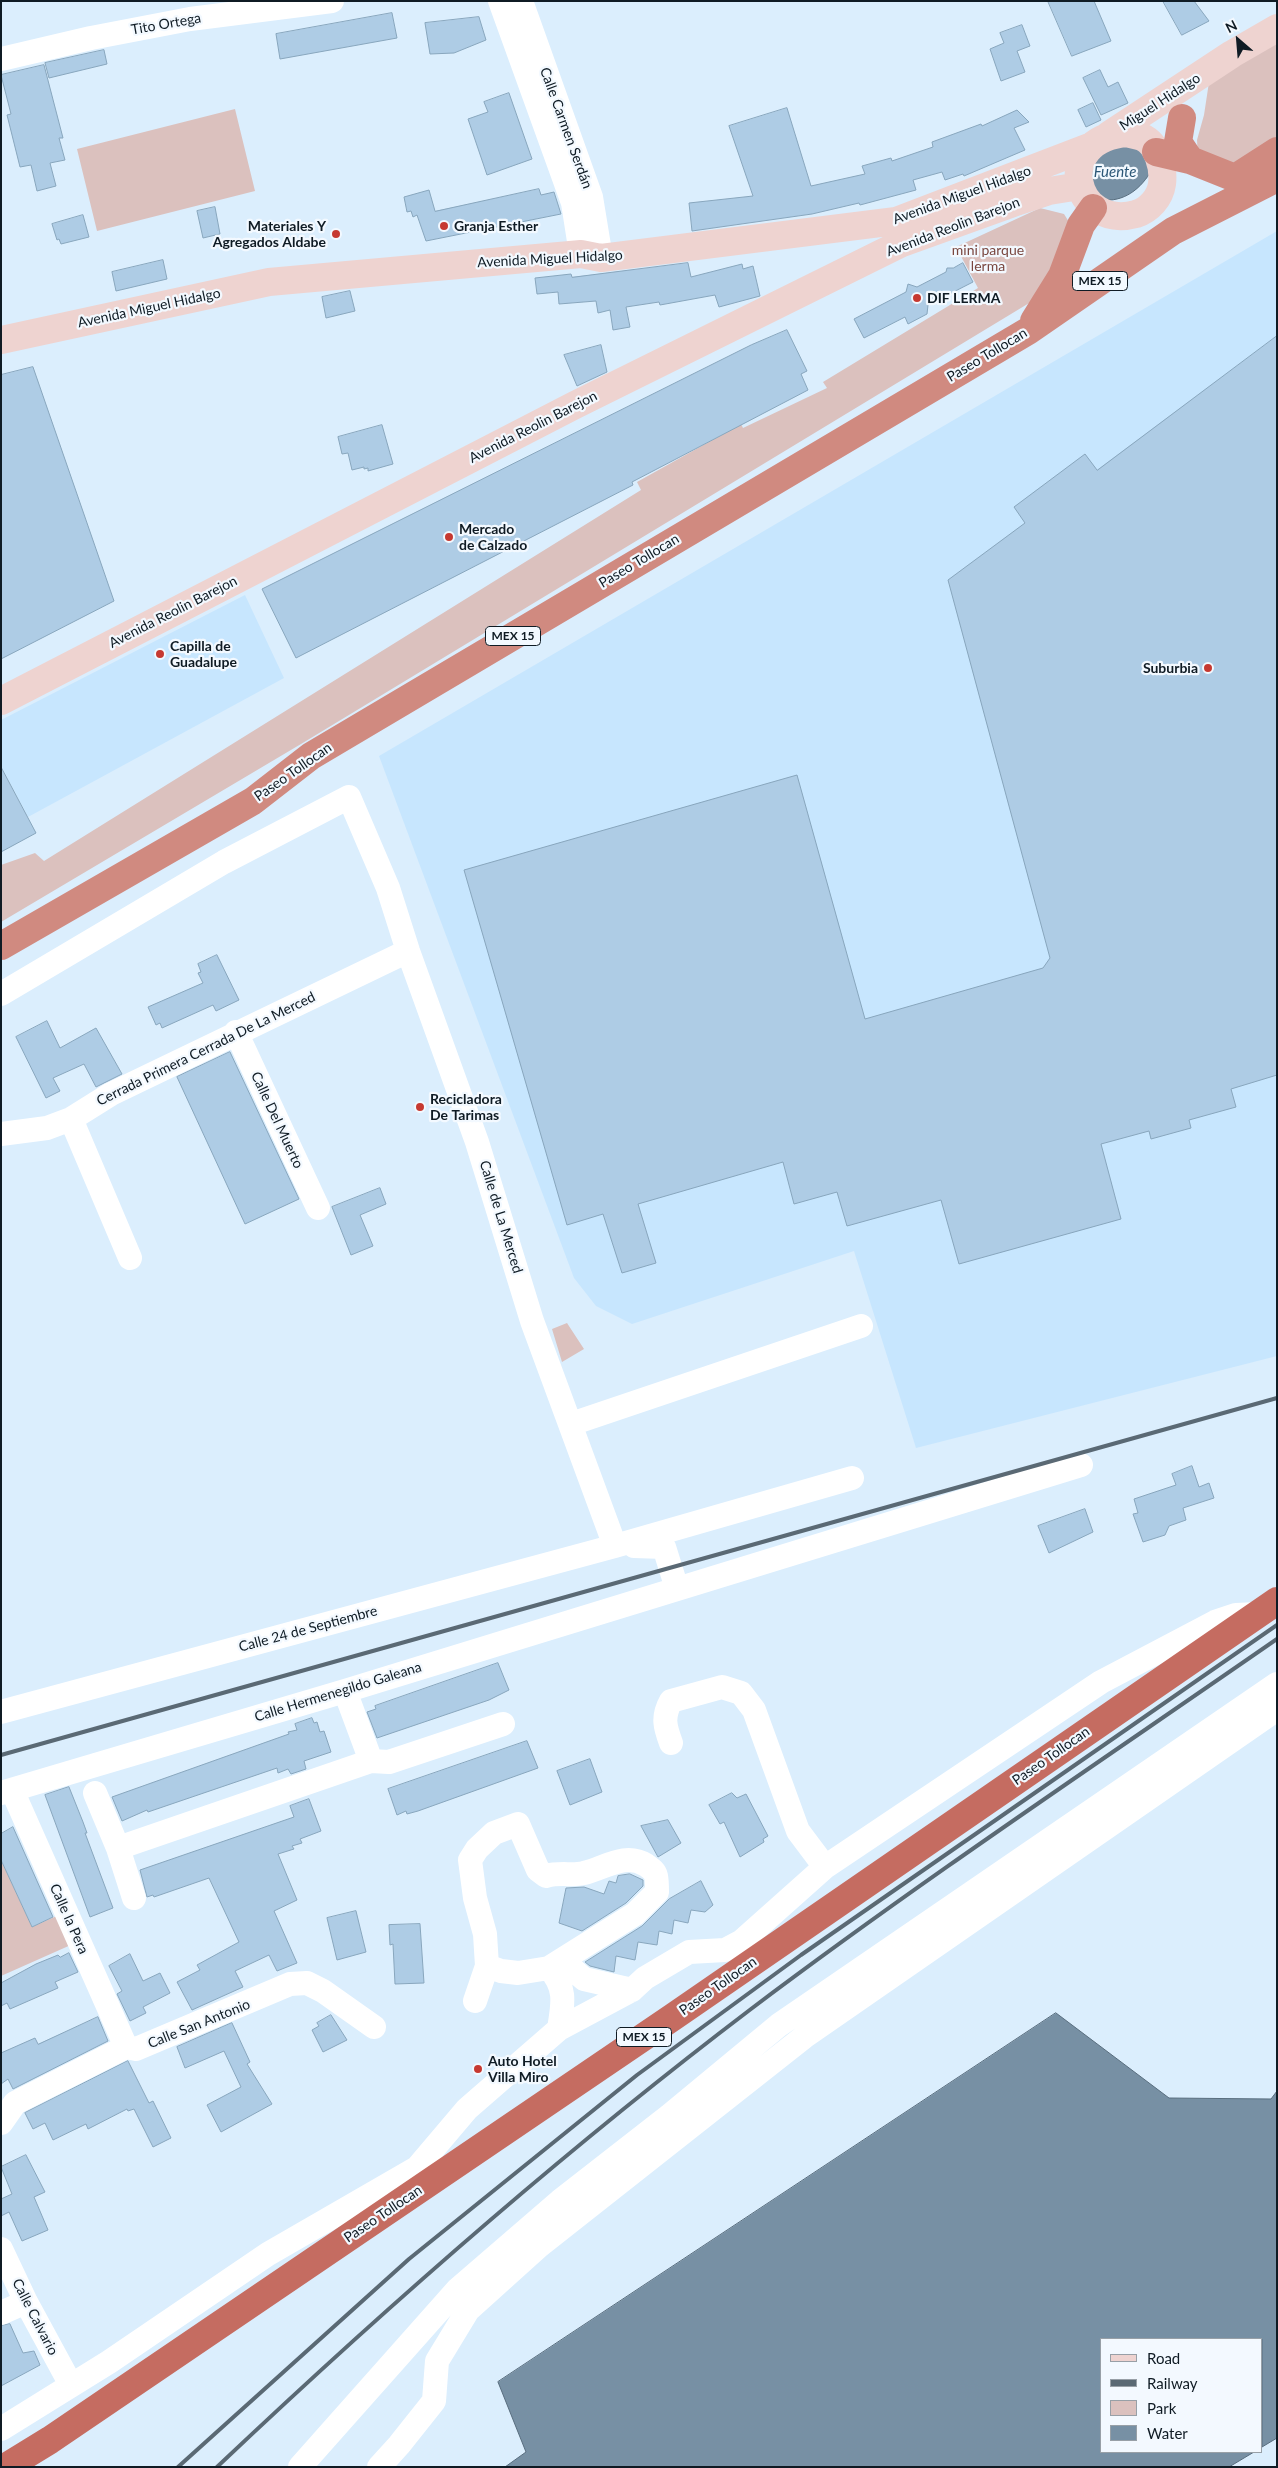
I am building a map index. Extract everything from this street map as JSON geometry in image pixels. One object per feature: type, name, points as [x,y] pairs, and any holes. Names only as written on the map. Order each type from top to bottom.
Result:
[{"type":"highway","points":[[1182,118],[1178,142],[1190,160]]},
{"type":"highway","points":[[1156,152],[1190,160],[1235,178],[1277,151]]},
{"type":"highway","name":"Paseo Tollocan","points":[[1,946],[253,801],[311,756],[1028,331],[1173,231],[1277,178]]},
{"type":"highway","points":[[1028,331],[1062,276],[1081,226],[1086,197]]},
{"type":"highway","name":"Paseo Tollocan","points":[[6,2467],[50,2440],[665,2023],[1267,1607]]},
{"type":"main road","name":"Miguel Hidalgo","points":[[1099,141],[1277,28]]},
{"type":"main road","points":[[1156,152],[1182,118],[1193,93],[1211,69]]},
{"type":"main road","points":[[1127,134],[1143,137],[1156,152],[1162,168],[1162,185],[1148,207],[1125,217],[1108,216],[1086,197],[1078,172],[1082,158],[1099,141],[1127,134]]},
{"type":"main road","name":"Avenida Miguel Hidalgo","points":[[1,340],[269,282],[899,232],[1099,141]]},
{"type":"main road","name":"Avenida Reolin Barejon","points":[[1,702],[575,405],[899,232],[1049,192],[1086,197]]},
{"type":"street","name":"Tito Ortega","points":[[1,59],[91,38],[190,19],[332,1]]},
{"type":"street","name":"Calle Carmen Serdán","points":[[500,1],[582,200]]},
{"type":"street","name":"Calle Carmen Serdán","points":[[521,1],[582,200],[591,256]]},
{"type":"street","points":[[1173,231],[1235,178]]},
{"type":"street","name":"Calle de La Merced","points":[[1,994],[224,862],[349,797],[388,888],[408,951],[478,1142],[532,1321],[615,1546]]},
{"type":"street","name":"Cerrada Primera Cerrada De La Merced","points":[[1,1134],[47,1128],[71,1119],[111,1094],[236,1032],[408,951]]},
{"type":"street","name":"Calle Del Muerto","points":[[236,1032],[318,1208]]},
{"type":"street","points":[[71,1119],[130,1258]]},
{"type":"street","points":[[571,1424],[861,1326]]},
{"type":"street","name":"Calle Hermenegildo Galeana","points":[[6,1792],[345,1691],[1081,1465]]},
{"type":"street","name":"Calle 24 de Septiembre","points":[[1,1712],[615,1546],[852,1478]]},
{"type":"street","points":[[615,1546],[664,1547],[674,1579],[674,1589]]},
{"type":"street","points":[[1,2429],[71,2385],[268,2254],[417,2168],[467,2110],[559,2029],[632,1990],[645,1978],[689,1952],[725,1950],[742,1941],[825,1867],[1101,1682],[1216,1622],[1267,1607]]},
{"type":"street","points":[[300,2467],[458,2289],[560,2201],[669,2116],[780,2024],[1277,1684]]},
{"type":"street","points":[[671,1743],[664,1724],[665,1712],[671,1701],[722,1686],[741,1692],[754,1710],[798,1830],[825,1867]]},
{"type":"street","points":[[345,1691],[371,1761]]},
{"type":"street","points":[[378,2467],[399,2445],[434,2401],[437,2361],[468,2310],[539,2246],[804,2038],[1277,1710]]},
{"type":"street","points":[[118,1848],[371,1761],[389,1762],[503,1724]]},
{"type":"street","name":"Calle la Pera","points":[[6,1792],[126,2047]]},
{"type":"street","points":[[96,1793],[118,1848],[134,1898]]},
{"type":"street","points":[[474,2001],[488,1966],[485,1934],[475,1898],[470,1860],[477,1849],[494,1833],[518,1824],[538,1870],[546,1876],[559,1872],[583,1874],[605,1864],[638,1860],[651,1868],[656,1875],[657,1892],[635,1914],[555,1964],[518,1972],[501,1971],[488,1966]]},
{"type":"street","points":[[555,1964],[584,1979],[632,1990]]},
{"type":"street","points":[[555,1964],[564,2003],[559,2029]]},
{"type":"street","name":"Calle San Antonio","points":[[1,2123],[15,2103],[126,2047],[136,2049],[290,1984],[307,1983],[323,1990],[374,2027]]},
{"type":"street","name":"Calle Calvario","points":[[1,2249],[26,2302],[71,2385]]},
{"type":"street","points":[[1,2313],[26,2302]]},
{"type":"shaded area","points":[[1277,231],[1277,1356],[916,1448],[854,1251],[632,1324],[596,1306],[574,1278],[379,756]]},
{"type":"shaded area","points":[[245,595],[284,678],[28,817],[1,766],[1,720]]},
{"type":"green space","points":[[1277,29],[1277,145],[1232,169],[1198,157],[1197,140],[1204,115],[1211,69]]},
{"type":"green space","points":[[235,109],[255,191],[97,231],[77,149]]},
{"type":"green space","name":"mini parque lerma","points":[[1040,208],[1064,214],[1074,230],[1049,291],[301,744],[1,922],[1,865],[35,853],[44,861],[641,490],[637,482],[741,424],[743,428],[827,388],[823,382],[978,288],[956,247]]},
{"type":"green space","points":[[567,1323],[584,1349],[562,1362],[552,1329]]},
{"type":"green space","points":[[1,1860],[32,1927],[61,1914],[73,1944],[1,1976]]},
{"type":"water","name":"Fuente","points":[[1128,143],[1146,153],[1150,173],[1140,186],[1128,195],[1113,200],[1097,199],[1086,164],[1092,156]]},
{"type":"water","points":[[1056,2013],[1169,2098],[1271,2099],[1277,2091],[1277,2438],[1263,2446],[1263,2338],[1100,2338],[1100,2453],[1252,2453],[1229,2467],[505,2467],[526,2452],[498,2382]]},
{"type":"building","points":[[1048,1],[1094,1],[1111,41],[1072,56]]},
{"type":"building","points":[[1163,1],[1194,1],[1209,21],[1182,35]]},
{"type":"building","points":[[392,13],[397,38],[280,59],[276,34]]},
{"type":"building","points":[[479,17],[486,40],[454,53],[430,54],[425,23]]},
{"type":"building","points":[[1022,25],[1030,46],[1017,51],[1025,72],[1001,81],[990,49],[1004,43],[1000,33]]},
{"type":"building","points":[[104,50],[107,64],[49,78],[45,63]]},
{"type":"building","points":[[44,65],[63,138],[59,138],[65,160],[50,163],[56,186],[37,191],[31,165],[20,167],[7,115],[11,114],[1,75]]},
{"type":"building","points":[[1100,70],[1108,87],[1118,82],[1128,103],[1101,115],[1083,78]]},
{"type":"building","points":[[509,93],[532,159],[487,175],[468,119],[488,112],[484,102]]},
{"type":"building","points":[[1093,103],[1101,120],[1086,127],[1078,110]]},
{"type":"building","points":[[787,108],[811,186],[865,174],[862,166],[891,158],[892,161],[933,147],[932,142],[981,124],[982,126],[1017,110],[1029,122],[1014,128],[1025,150],[964,176],[963,174],[945,180],[942,172],[913,180],[916,190],[860,205],[859,203],[812,214],[692,231],[689,203],[753,196],[729,126]]},
{"type":"building","points":[[539,189],[541,195],[554,192],[561,214],[426,241],[417,215],[413,217],[411,211],[407,212],[404,197],[429,190],[435,211]]},
{"type":"building","points":[[215,207],[220,234],[203,238],[197,211]]},
{"type":"building","points":[[83,215],[89,237],[61,244],[59,239],[57,240],[52,224]]},
{"type":"building","points":[[163,260],[167,279],[116,291],[112,272]]},
{"type":"building","points":[[688,263],[691,277],[742,264],[743,269],[753,266],[760,296],[719,307],[715,295],[660,305],[659,302],[626,307],[630,327],[613,330],[610,310],[598,313],[596,301],[559,304],[558,292],[537,294],[535,278],[571,274],[572,277]]},
{"type":"building","name":"DIF LERMA","points":[[963,263],[973,282],[928,305],[927,314],[908,324],[905,317],[864,338],[854,319],[906,292],[908,284],[917,287],[946,272],[947,268],[953,268]]},
{"type":"building","points":[[350,291],[355,311],[326,318],[322,297]]},
{"type":"building","name":"Mercado de Calzado","points":[[787,330],[807,371],[801,374],[808,390],[632,482],[633,485],[296,658],[262,589],[751,345]]},
{"type":"building","points":[[1277,336],[1277,1075],[1231,1089],[1236,1107],[1189,1120],[1191,1128],[1151,1139],[1149,1131],[1101,1144],[1121,1219],[959,1264],[941,1200],[847,1226],[837,1192],[794,1204],[783,1162],[638,1204],[656,1263],[622,1273],[603,1214],[567,1225],[464,870],[797,775],[865,1019],[1043,968],[1050,958],[948,580],[1025,523],[1014,507],[1085,454],[1097,470]]},
{"type":"building","points":[[601,345],[607,372],[577,386],[564,355]]},
{"type":"building","points":[[33,367],[114,601],[1,659],[1,375]]},
{"type":"building","points":[[382,425],[393,464],[368,471],[368,468],[364,469],[364,467],[352,470],[348,453],[342,454],[338,437]]},
{"type":"building","points":[[1,767],[36,833],[1,852]]},
{"type":"building","points":[[217,955],[239,1000],[216,1011],[213,1005],[162,1028],[160,1023],[156,1025],[148,1007],[203,983],[198,973],[201,972],[198,964]]},
{"type":"building","points":[[47,1021],[60,1048],[96,1028],[122,1074],[96,1087],[84,1064],[53,1078],[60,1091],[46,1098],[16,1037]]},
{"type":"building","points":[[230,1052],[299,1199],[245,1224],[177,1077]]},
{"type":"building","points":[[380,1188],[386,1204],[360,1215],[373,1246],[351,1255],[332,1207]]},
{"type":"building","points":[[1192,1466],[1199,1487],[1209,1483],[1214,1498],[1183,1508],[1186,1520],[1169,1526],[1165,1535],[1143,1542],[1133,1514],[1138,1513],[1134,1499],[1176,1485],[1172,1474]]},
{"type":"building","points":[[1085,1509],[1093,1532],[1049,1553],[1038,1526]]},
{"type":"building","points":[[498,1663],[509,1690],[489,1700],[377,1738],[367,1712],[376,1709],[375,1706]]},
{"type":"building","points":[[312,1718],[314,1723],[317,1722],[320,1732],[324,1731],[331,1752],[304,1761],[306,1769],[291,1774],[288,1769],[278,1773],[277,1768],[148,1812],[147,1810],[122,1821],[112,1797],[289,1734],[288,1732],[297,1730],[295,1724]]},
{"type":"building","points":[[527,1741],[538,1768],[418,1811],[407,1814],[406,1811],[397,1815],[388,1789]]},
{"type":"building","points":[[590,1759],[602,1792],[570,1805],[557,1771]]},
{"type":"building","points":[[69,1787],[113,1908],[90,1917],[45,1795]]},
{"type":"building","points":[[732,1793],[737,1798],[746,1794],[768,1836],[763,1839],[764,1842],[740,1857],[724,1822],[720,1824],[709,1805]]},
{"type":"building","points":[[309,1799],[321,1831],[300,1839],[302,1843],[292,1846],[294,1849],[278,1854],[297,1900],[274,1911],[297,1963],[277,1971],[269,1955],[235,1971],[243,1987],[192,2010],[177,1982],[200,1970],[197,1965],[239,1942],[209,1878],[154,1897],[153,1895],[147,1897],[140,1870],[294,1817],[290,1806]]},
{"type":"building","points":[[668,1820],[681,1843],[658,1857],[641,1826]]},
{"type":"building","points":[[13,1827],[53,1917],[32,1927],[1,1860],[1,1834]]},
{"type":"building","points":[[630,1874],[643,1880],[643,1886],[626,1903],[582,1931],[559,1923],[566,1888],[584,1887],[604,1894],[609,1881],[616,1883],[618,1876]]},
{"type":"building","points":[[701,1881],[713,1905],[705,1912],[691,1910],[688,1923],[674,1920],[672,1934],[659,1931],[657,1945],[638,1942],[635,1960],[616,1956],[614,1972],[590,1966],[585,1962],[642,1926],[669,1899]]},
{"type":"building","points":[[356,1911],[366,1952],[337,1960],[327,1918]]},
{"type":"building","points":[[420,1924],[424,1983],[395,1984],[393,1944],[390,1945],[389,1925]]},
{"type":"building","points":[[69,1953],[78,1972],[55,1982],[58,1988],[10,2009],[7,2003],[1,2006],[1,1983],[36,1964],[58,1955],[60,1957]]},
{"type":"building","points":[[130,1954],[143,1981],[160,1973],[170,1993],[143,2007],[146,2013],[130,2021],[117,1994],[122,1991],[109,1966]]},
{"type":"building","points":[[331,2015],[347,2040],[323,2052],[312,2030],[319,2026],[317,2023]]},
{"type":"building","points":[[98,2017],[108,2041],[13,2089],[8,2079],[1,2084],[1,2053],[35,2038],[38,2044]]},
{"type":"building","points":[[232,2023],[250,2062],[247,2064],[272,2104],[221,2132],[207,2105],[241,2087],[224,2051],[185,2068],[177,2047]]},
{"type":"building","points":[[128,2061],[149,2103],[153,2101],[171,2138],[153,2147],[134,2109],[128,2111],[127,2109],[88,2129],[86,2124],[53,2140],[45,2123],[33,2129],[25,2113]]},
{"type":"building","points":[[26,2155],[45,2192],[34,2197],[48,2230],[22,2241],[9,2212],[1,2216],[1,2199],[12,2194],[1,2167]]},
{"type":"building","points":[[10,2324],[23,2353],[34,2351],[40,2365],[1,2386],[1,2326]]},
{"type":"railway","points":[[1,1755],[1277,1398]]},
{"type":"railway","points":[[178,2467],[409,2259],[637,2075],[801,1955],[1277,1625]]},
{"type":"railway","points":[[217,2467],[411,2289],[545,2174],[681,2063],[815,1961],[881,1914],[1012,1821],[1277,1639]]},
{"type":"place","name":"Granja Esther","points":[[444,226]]},
{"type":"place","name":"Materiales Y Agregados Aldabe","points":[[336,234]]},
{"type":"place","name":"DIF LERMA","points":[[917,298]]},
{"type":"place","name":"Mercado de Calzado","points":[[449,537]]},
{"type":"place","name":"Capilla de Guadalupe","points":[[160,654]]},
{"type":"place","name":"Suburbia","points":[[1208,668]]},
{"type":"place","name":"Recicladora De Tarimas","points":[[420,1107]]},
{"type":"place","name":"Auto Hotel Villa Miro","points":[[478,2069]]}]
